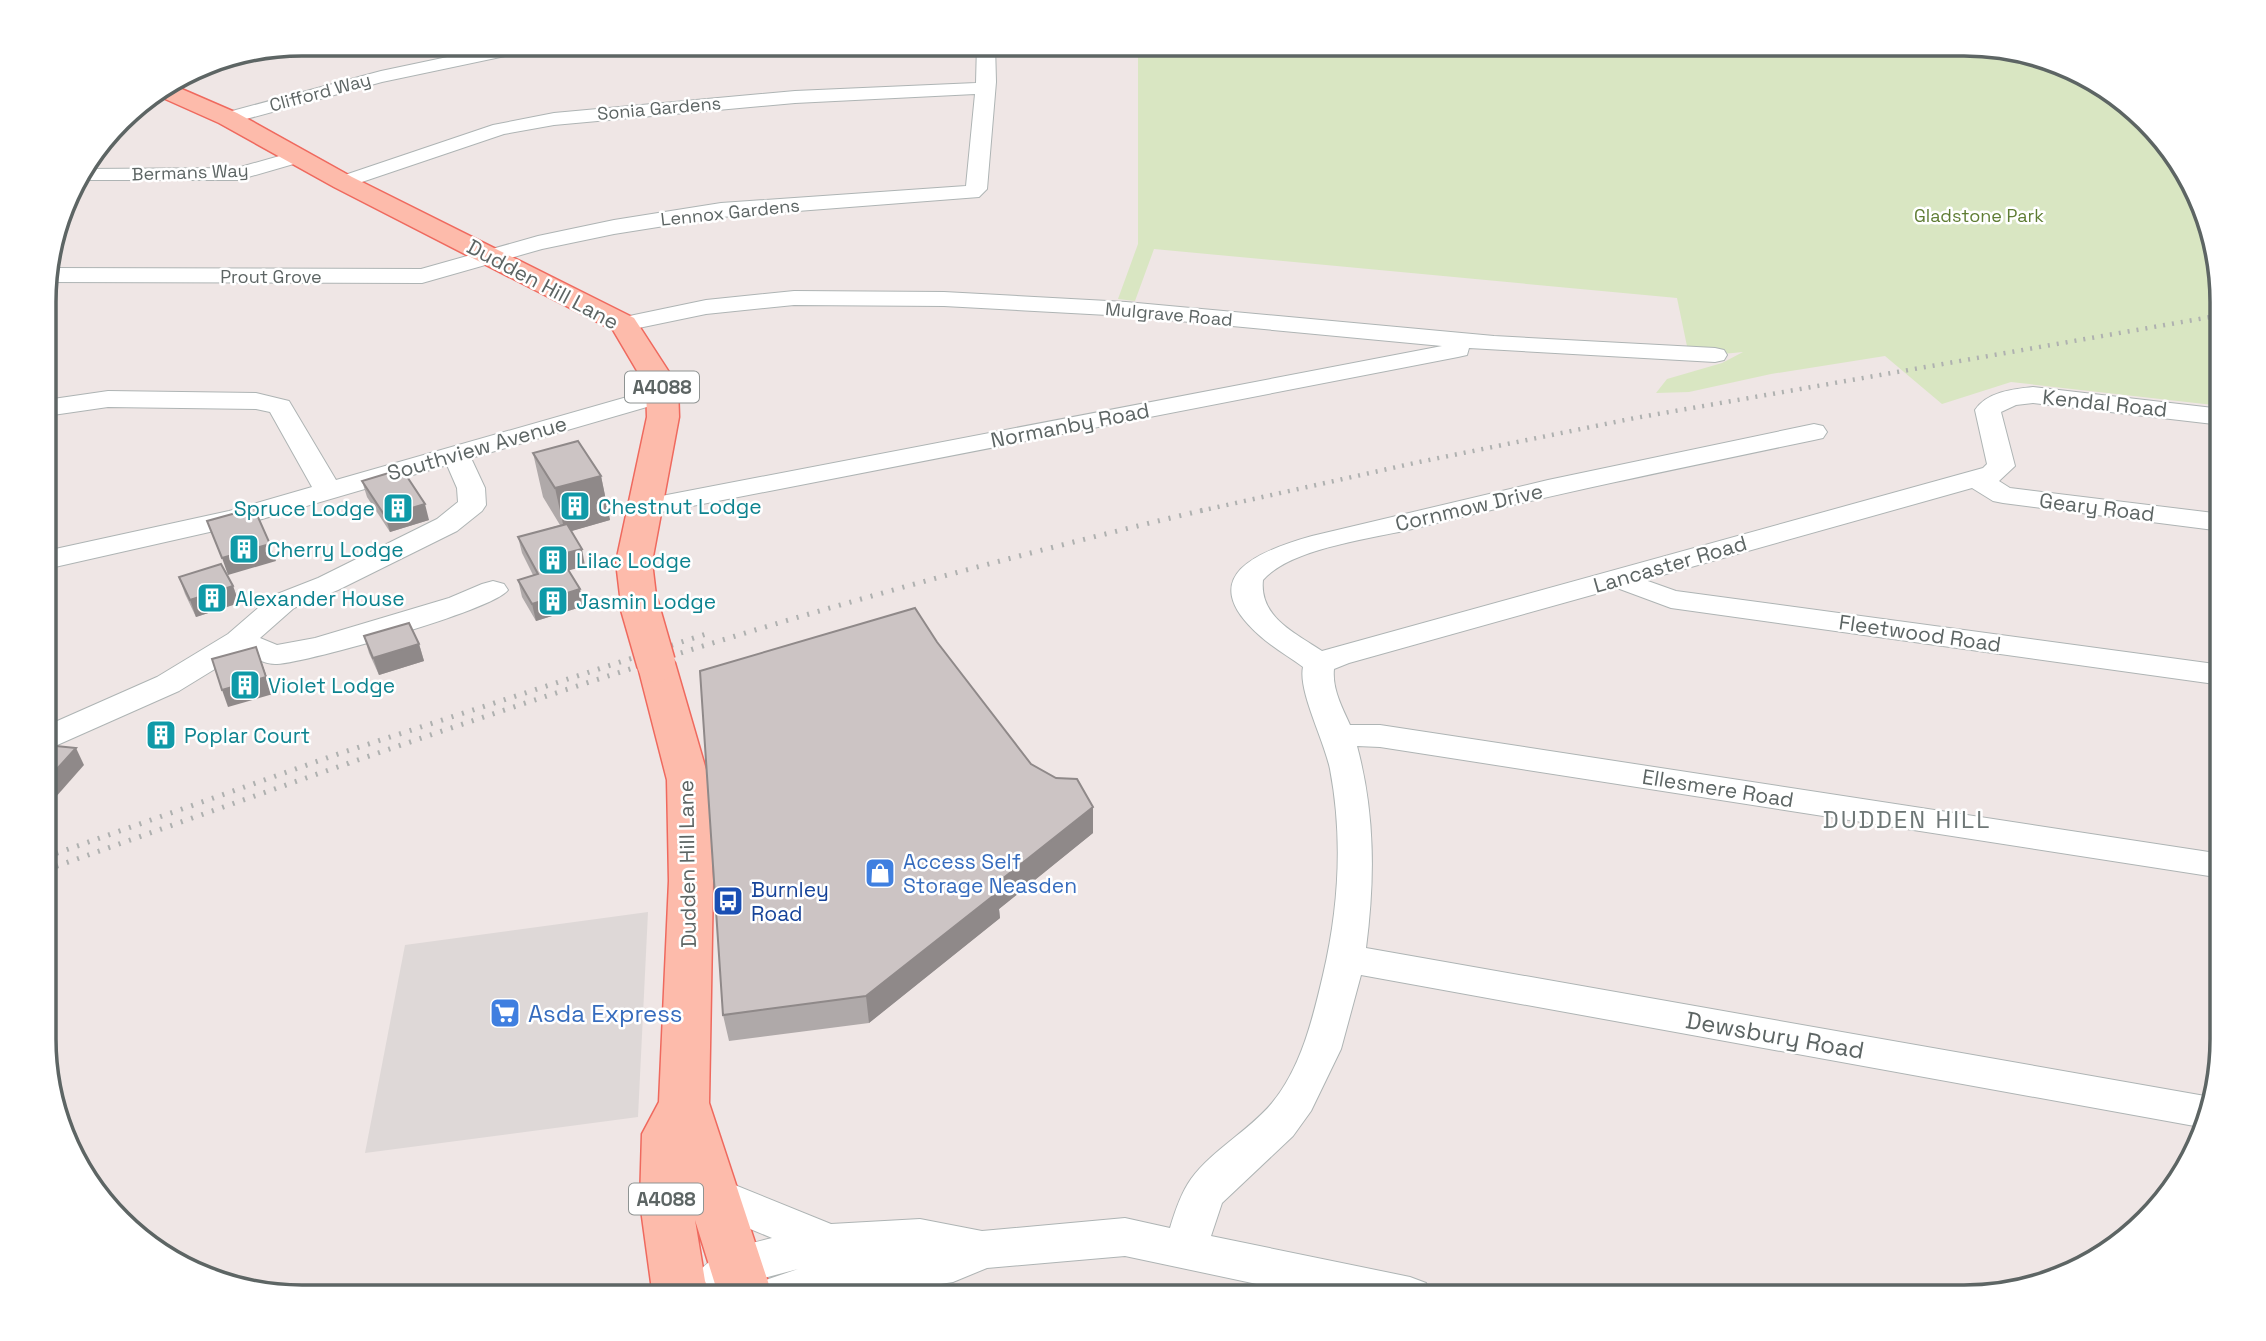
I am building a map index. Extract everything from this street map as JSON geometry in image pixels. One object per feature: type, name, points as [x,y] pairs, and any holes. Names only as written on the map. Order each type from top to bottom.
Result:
[{"type":"main road","name":"Dudden Hill Lane","points":[[172,93],[228,118],[342,182],[624,324],[662,386],[663,417],[634,562],[639,604],[688,780],[691,906],[684,1103],[715,1195],[739,1285]]},
{"type":"main road","name":"Dudden Hill Lane","points":[[678,1285],[666,1202],[667,1134],[684,1103]]},
{"type":"street","name":"Clifford Way","points":[[228,118],[316,92],[467,57]]},
{"type":"street","points":[[984,88],[985,57]]},
{"type":"street","name":"Sonia Gardens","points":[[342,182],[500,130],[554,118],[781,98],[984,88]]},
{"type":"street","name":"Lennox Gardens","points":[[493,256],[614,226],[721,210],[971,192],[976,189],[984,88]]},
{"type":"street","name":"Bermans Way","points":[[91,175],[238,174],[297,157]]},
{"type":"street","name":"Prout Grove","points":[[58,275],[422,276],[493,256]]},
{"type":"street","name":"Mulgrave Road","points":[[624,324],[719,306],[794,298],[876,297],[1126,309],[1494,343],[1715,355]]},
{"type":"street","name":"Normanby Road","points":[[646,507],[1494,343]]},
{"type":"street","name":"Southview Avenue","points":[[56,558],[149,539],[328,491],[662,395]]},
{"type":"street","name":"Kendal Road","points":[[1991,407],[2018,396],[2033,395],[2209,415]]},
{"type":"street","points":[[56,406],[108,398],[256,401],[280,406],[328,491]]},
{"type":"street","name":"Lancaster Road","points":[[1319,664],[1338,656],[1993,474],[2001,466],[1989,410],[1991,407]]},
{"type":"street","name":"Cornmow Drive","points":[[1319,664],[1265,625],[1253,612],[1247,596],[1248,579],[1262,564],[1282,555],[1358,533],[1507,496],[1814,432]]},
{"type":"street","points":[[56,734],[168,684],[239,641],[284,602],[328,584],[447,525],[472,505],[471,488],[456,454]]},
{"type":"street","name":"Geary Road","points":[[1976,480],[2003,495],[2209,521]]},
{"type":"street","name":"Fleetwood Road","points":[[1623,578],[1632,585],[1671,599],[2210,673]]},
{"type":"street","points":[[239,641],[275,655],[320,646],[460,604],[492,590]]},
{"type":"street","points":[[1185,1250],[1206,1192],[1247,1155],[1297,1101],[1326,1034],[1346,958],[1356,888],[1352,789],[1332,720],[1315,677],[1319,664]]},
{"type":"street","name":"Ellesmere Road","points":[[1332,720],[1380,736],[2210,864]]},
{"type":"street","name":"Dewsbury Road","points":[[1346,958],[2199,1111]]},
{"type":"street","points":[[715,1195],[829,1243]]},
{"type":"street","points":[[748,1285],[829,1243],[920,1238],[982,1250],[1125,1237],[1350,1284]]},
{"type":"street","points":[[869,1285],[953,1263],[982,1250]]},
{"type":"street","points":[[771,1285],[841,1275],[861,1285]]},
{"type":"shaded area","points":[[648,912],[638,1117],[365,1153],[405,945]]},
{"type":"green space","name":"Gladstone Park","points":[[1138,56],[1996,58],[2043,69],[2073,81],[2101,97],[2138,128],[2169,165],[2185,193],[2197,223],[2208,270],[2209,405],[2011,382],[1942,404],[1885,356],[1771,374],[1689,392],[1656,393],[1667,379],[1722,363],[1743,352],[1712,355],[1688,351],[1677,298],[1154,249],[1135,301],[1118,299],[1138,244]]},
{"type":"building","points":[[578,441],[601,476],[555,488],[533,453]]},
{"type":"building","points":[[402,469],[425,504],[385,516],[362,481]]},
{"type":"building","points":[[254,508],[270,544],[222,558],[207,521]]},
{"type":"building","points":[[567,524],[582,549],[559,555],[580,589],[532,604],[518,580],[538,574],[518,537]]},
{"type":"building","points":[[221,564],[233,586],[190,600],[179,577]]},
{"type":"building","name":"Access Self Storage Neasden","points":[[915,608],[937,642],[1031,764],[1056,778],[1077,779],[1093,807],[992,887],[998,892],[866,996],[723,1015],[700,671]]},
{"type":"building","points":[[409,623],[419,644],[373,658],[364,636]]},
{"type":"building","points":[[256,647],[266,677],[222,690],[212,659]]},
{"type":"building","points":[[56,746],[76,748],[56,770]]},
{"type":"railway","points":[[1200,511],[1419,462],[1635,418],[2209,317]]},
{"type":"railway","points":[[56,866],[436,733],[671,656],[938,578],[1208,509]]},
{"type":"railway","points":[[56,853],[338,754],[706,634]]},
{"type":"place","name":"Chestnut Lodge","points":[[575,506]]},
{"type":"place","name":"Spruce Lodge","points":[[398,508]]},
{"type":"place","name":"Cherry Lodge","points":[[244,549]]},
{"type":"place","name":"Lilac Lodge","points":[[553,560]]},
{"type":"place","name":"Alexander House","points":[[212,598]]},
{"type":"place","name":"Jasmin Lodge","points":[[553,601]]},
{"type":"place","name":"Violet Lodge","points":[[245,685]]},
{"type":"place","name":"Poplar Court","points":[[161,735]]},
{"type":"place","name":"Access Self Storage Neasden","points":[[880,873]]},
{"type":"place","name":"Burnley Road","points":[[728,901]]},
{"type":"place","name":"Asda Express","points":[[505,1013]]},
{"type":"district","name":"DUDDEN HILL","points":[[1907,819]]}]
